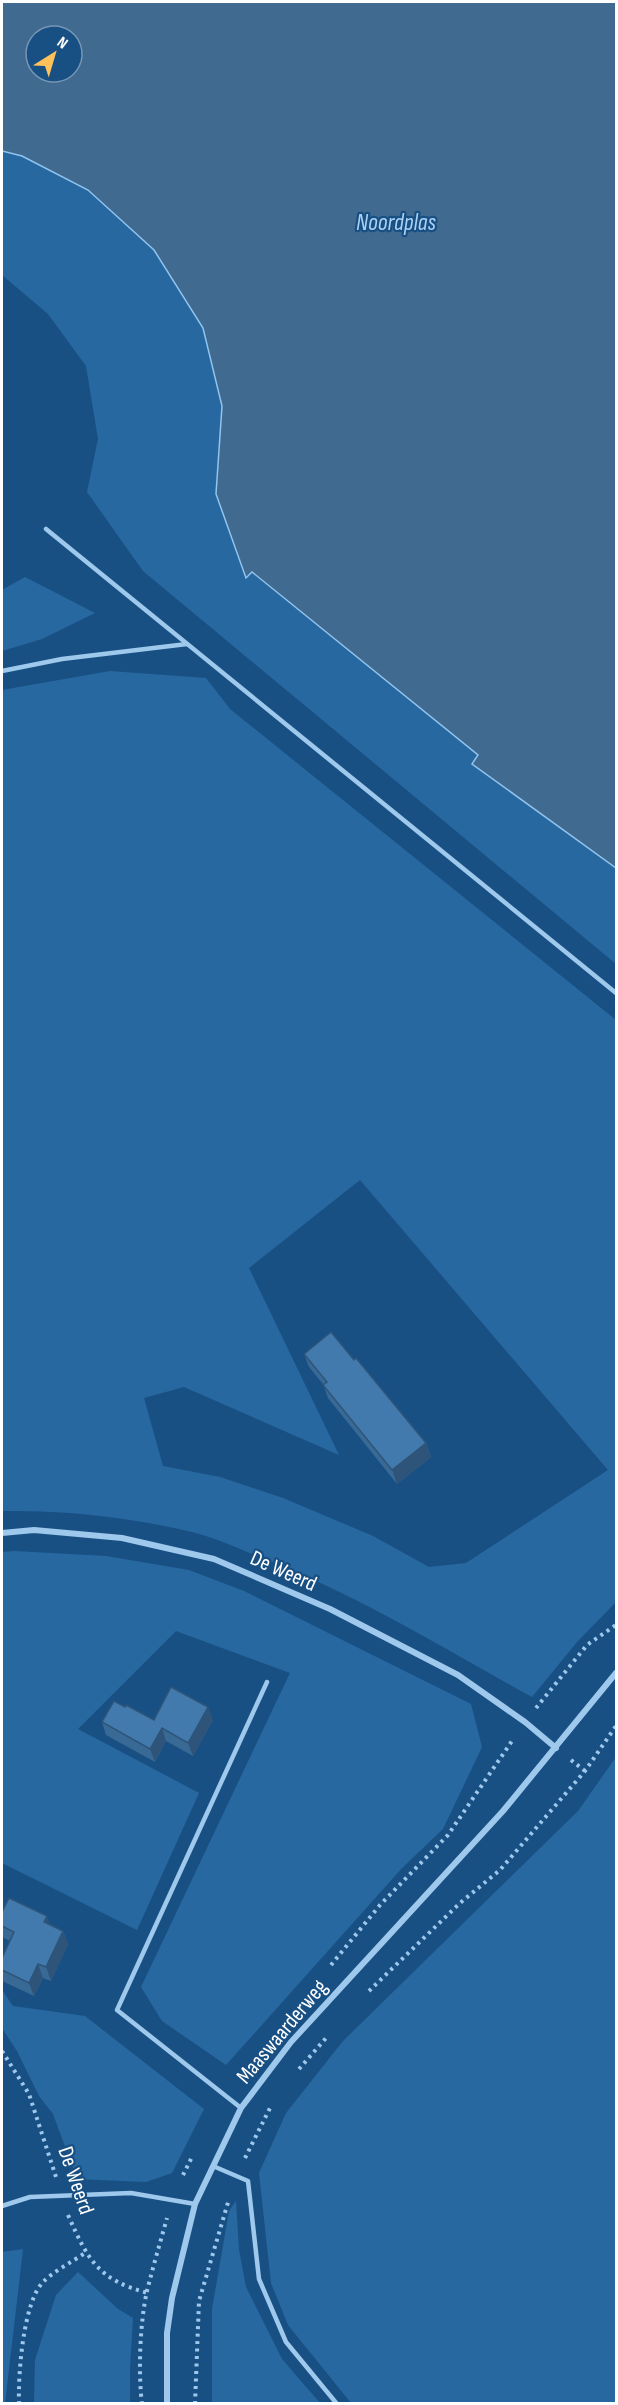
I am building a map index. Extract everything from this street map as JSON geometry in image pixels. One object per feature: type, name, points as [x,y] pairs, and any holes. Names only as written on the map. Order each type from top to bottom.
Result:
[{"type":"street","name":"De Weerd","points":[[2,1533],[34,1530],[122,1538],[214,1558],[330,1609],[458,1675],[525,1722],[556,1748]]},
{"type":"street","points":[[556,1748],[616,1673]]},
{"type":"street","name":"Maaswaarderweg","points":[[167,2403],[167,2333],[170,2310],[195,2204],[241,2108],[291,2042],[496,1820],[556,1748]]},
{"type":"lane","points":[[46,529],[616,993]]},
{"type":"lane","points":[[2,671],[62,659],[187,644]]},
{"type":"lane","points":[[241,2108],[117,2010],[267,1682]]},
{"type":"lane","points":[[213,2166],[248,2181],[259,2280],[286,2342],[337,2403]]},
{"type":"lane","points":[[2,2205],[30,2197],[131,2193],[195,2204]]},
{"type":"path","points":[[525,1722],[587,1645],[616,1625]]},
{"type":"path","name":"Maaswaarderweg","points":[[362,1998],[460,1903],[500,1870],[585,1771],[616,1726]]},
{"type":"path","name":"Maaswaarderweg","points":[[296,2074],[332,2031]]},
{"type":"path","name":"De Weerd","points":[[2,2051],[29,2094],[60,2196],[85,2253],[106,2276],[125,2287],[147,2292],[143,2313],[140,2389],[142,2403]]},
{"type":"path","name":"Maaswaarderweg","points":[[195,2403],[200,2301],[223,2214],[248,2151],[277,2098]]},
{"type":"path","points":[[19,2403],[18,2384],[24,2336],[32,2301],[42,2282],[85,2253]]},
{"type":"shaded area","points":[[2,151],[22,156],[88,190],[154,250],[203,328],[223,406],[216,494],[246,577],[251,572],[478,755],[472,764],[616,868],[616,964],[143,571],[87,492],[98,439],[86,366],[48,314],[2,275]]},
{"type":"shaded area","points":[[25,577],[95,613],[42,639],[2,651],[2,590]]},
{"type":"shaded area","points":[[110,671],[206,678],[230,709],[616,1020],[616,1602],[577,1642],[532,1697],[365,1605],[296,1572],[218,1540],[192,1532],[121,1518],[73,1513],[2,1511],[2,690]],"holes":[[[360,1180],[608,1470],[466,1563],[429,1567],[373,1536],[283,1498],[220,1477],[163,1466],[144,1398],[184,1387],[339,1455],[249,1268]]]},
{"type":"shaded area","points":[[2,1552],[106,1556],[189,1570],[244,1591],[471,1704],[482,1747],[443,1829],[402,1868],[226,2065],[162,2021],[141,1987],[290,1673],[176,1631],[78,1729],[199,1793],[137,1930],[2,1863]]},
{"type":"shaded area","points":[[616,1757],[616,2403],[351,2403],[288,2325],[271,2283],[259,2173],[286,2113],[343,2041],[578,1811]]},
{"type":"shaded area","points":[[2,1990],[13,2006],[85,2016],[204,2109],[172,2173],[146,2182],[77,2179],[53,2114],[39,2096],[17,2051],[2,2028]]},
{"type":"shaded area","points":[[236,2201],[239,2250],[246,2287],[282,2359],[320,2403],[212,2403],[212,2309],[229,2211]]},
{"type":"shaded area","points":[[23,2249],[5,2403],[2,2403],[2,2252]]},
{"type":"shaded area","points":[[78,2272],[118,2309],[133,2318],[130,2403],[34,2403],[35,2360],[56,2295]]},
{"type":"water","name":"Noordplas","points":[[2,2],[616,2],[616,868],[472,764],[478,755],[252,572],[246,578],[216,494],[222,406],[203,328],[154,250],[88,190],[22,156],[2,151]]},
{"type":"building","points":[[331,1332],[354,1360],[356,1358],[426,1443],[392,1470],[323,1385],[327,1382],[304,1354]]},
{"type":"building","points":[[171,1687],[208,1707],[188,1743],[162,1728],[150,1749],[102,1722],[114,1701],[154,1720]]},
{"type":"building","points":[[9,1898],[47,1916],[44,1922],[63,1931],[46,1967],[38,1964],[29,1983],[2,1970],[2,1958],[14,1932],[2,1926],[2,1912]]}]
